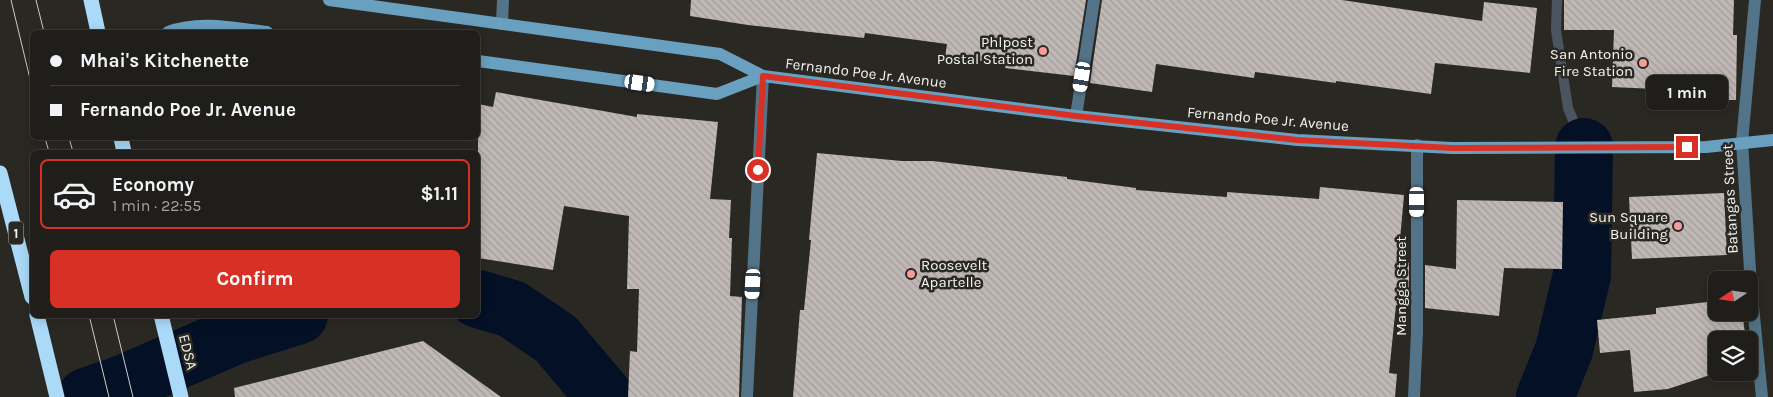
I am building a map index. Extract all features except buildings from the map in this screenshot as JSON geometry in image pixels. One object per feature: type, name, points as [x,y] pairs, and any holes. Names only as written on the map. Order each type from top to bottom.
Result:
[{"type":"highway","points":[[91,0],[98,30]]},
{"type":"highway","name":"1","points":[[0,173],[30,287]]},
{"type":"highway","points":[[38,318],[56,397]]},
{"type":"highway","name":"EDSA","points":[[162,318],[181,397]]},
{"type":"main road","name":"Fernando Poe Jr. Avenue","points":[[329,0],[720,54],[763,76],[1076,116],[1297,140],[1452,148],[1706,147],[1773,140]]},
{"type":"main road","points":[[178,30],[212,25],[251,30]]},
{"type":"main road","name":"Fernando Poe Jr. Avenue","points":[[480,61],[717,94],[763,76]]},
{"type":"street","points":[[502,24],[503,0]]},
{"type":"street","points":[[1076,116],[1094,0]]},
{"type":"street","name":"Batangas Street","points":[[1755,0],[1742,142],[1751,286],[1762,397]]},
{"type":"street","points":[[748,397],[763,76]]},
{"type":"street","name":"Mangga Street","points":[[1414,397],[1417,332],[1417,145]]},
{"type":"waterway","points":[[1557,0],[1556,30],[1568,108],[1584,147]]},
{"type":"waterway","points":[[1545,397],[1564,350],[1582,275],[1584,147]]},
{"type":"waterway","points":[[480,300],[512,309],[556,339],[605,397]]},
{"type":"waterway","points":[[86,397],[118,386],[236,335],[290,318]]},
{"type":"tram line","points":[[11,0],[30,79]]},
{"type":"tram line","points":[[36,0],[44,30]]},
{"type":"tram line","points":[[46,140],[48,150]]},
{"type":"tram line","points":[[70,140],[72,150]]},
{"type":"tram line","points":[[90,318],[109,397]]},
{"type":"tram line","points":[[114,318],[133,397]]},
{"type":"place","name":"Phlpost Postal Station","points":[[1043,51]]},
{"type":"place","name":"San Antonio Fire Station","points":[[1643,63]]},
{"type":"place","name":"Sun Square Building","points":[[1678,226]]},
{"type":"place","name":"Roosevelt Apartelle","points":[[911,274]]},
{"type":"route","points":[[758,170],[763,76],[1076,116],[1297,140],[1452,148],[1687,147]]}]
